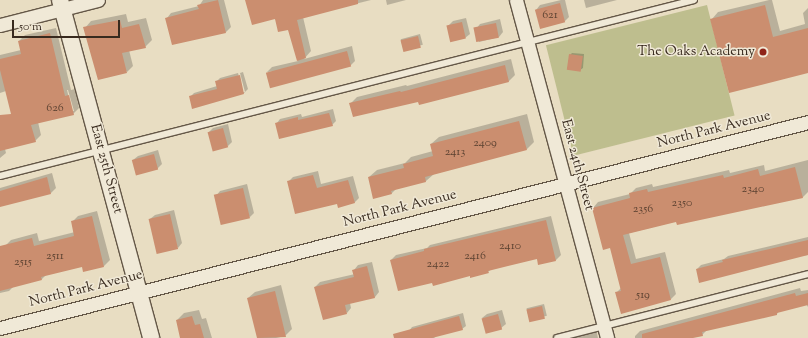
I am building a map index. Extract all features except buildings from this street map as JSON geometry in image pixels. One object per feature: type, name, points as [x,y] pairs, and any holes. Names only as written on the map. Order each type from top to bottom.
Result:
[{"type":"street","points":[[0,25],[62,4],[98,0]]},
{"type":"street","name":"East 24th Street","points":[[516,0],[605,332]]},
{"type":"street","name":"East 25th Street","points":[[62,4],[151,338]]},
{"type":"street","name":"North Park Avenue","points":[[0,328],[808,122]]},
{"type":"lane","points":[[0,176],[694,0]]},
{"type":"lane","points":[[557,338],[605,332],[808,274]]},
{"type":"green space","points":[[707,5],[735,116],[574,156],[546,45]]},
{"type":"place","name":"The Oaks Academy","points":[[763,52]]}]
